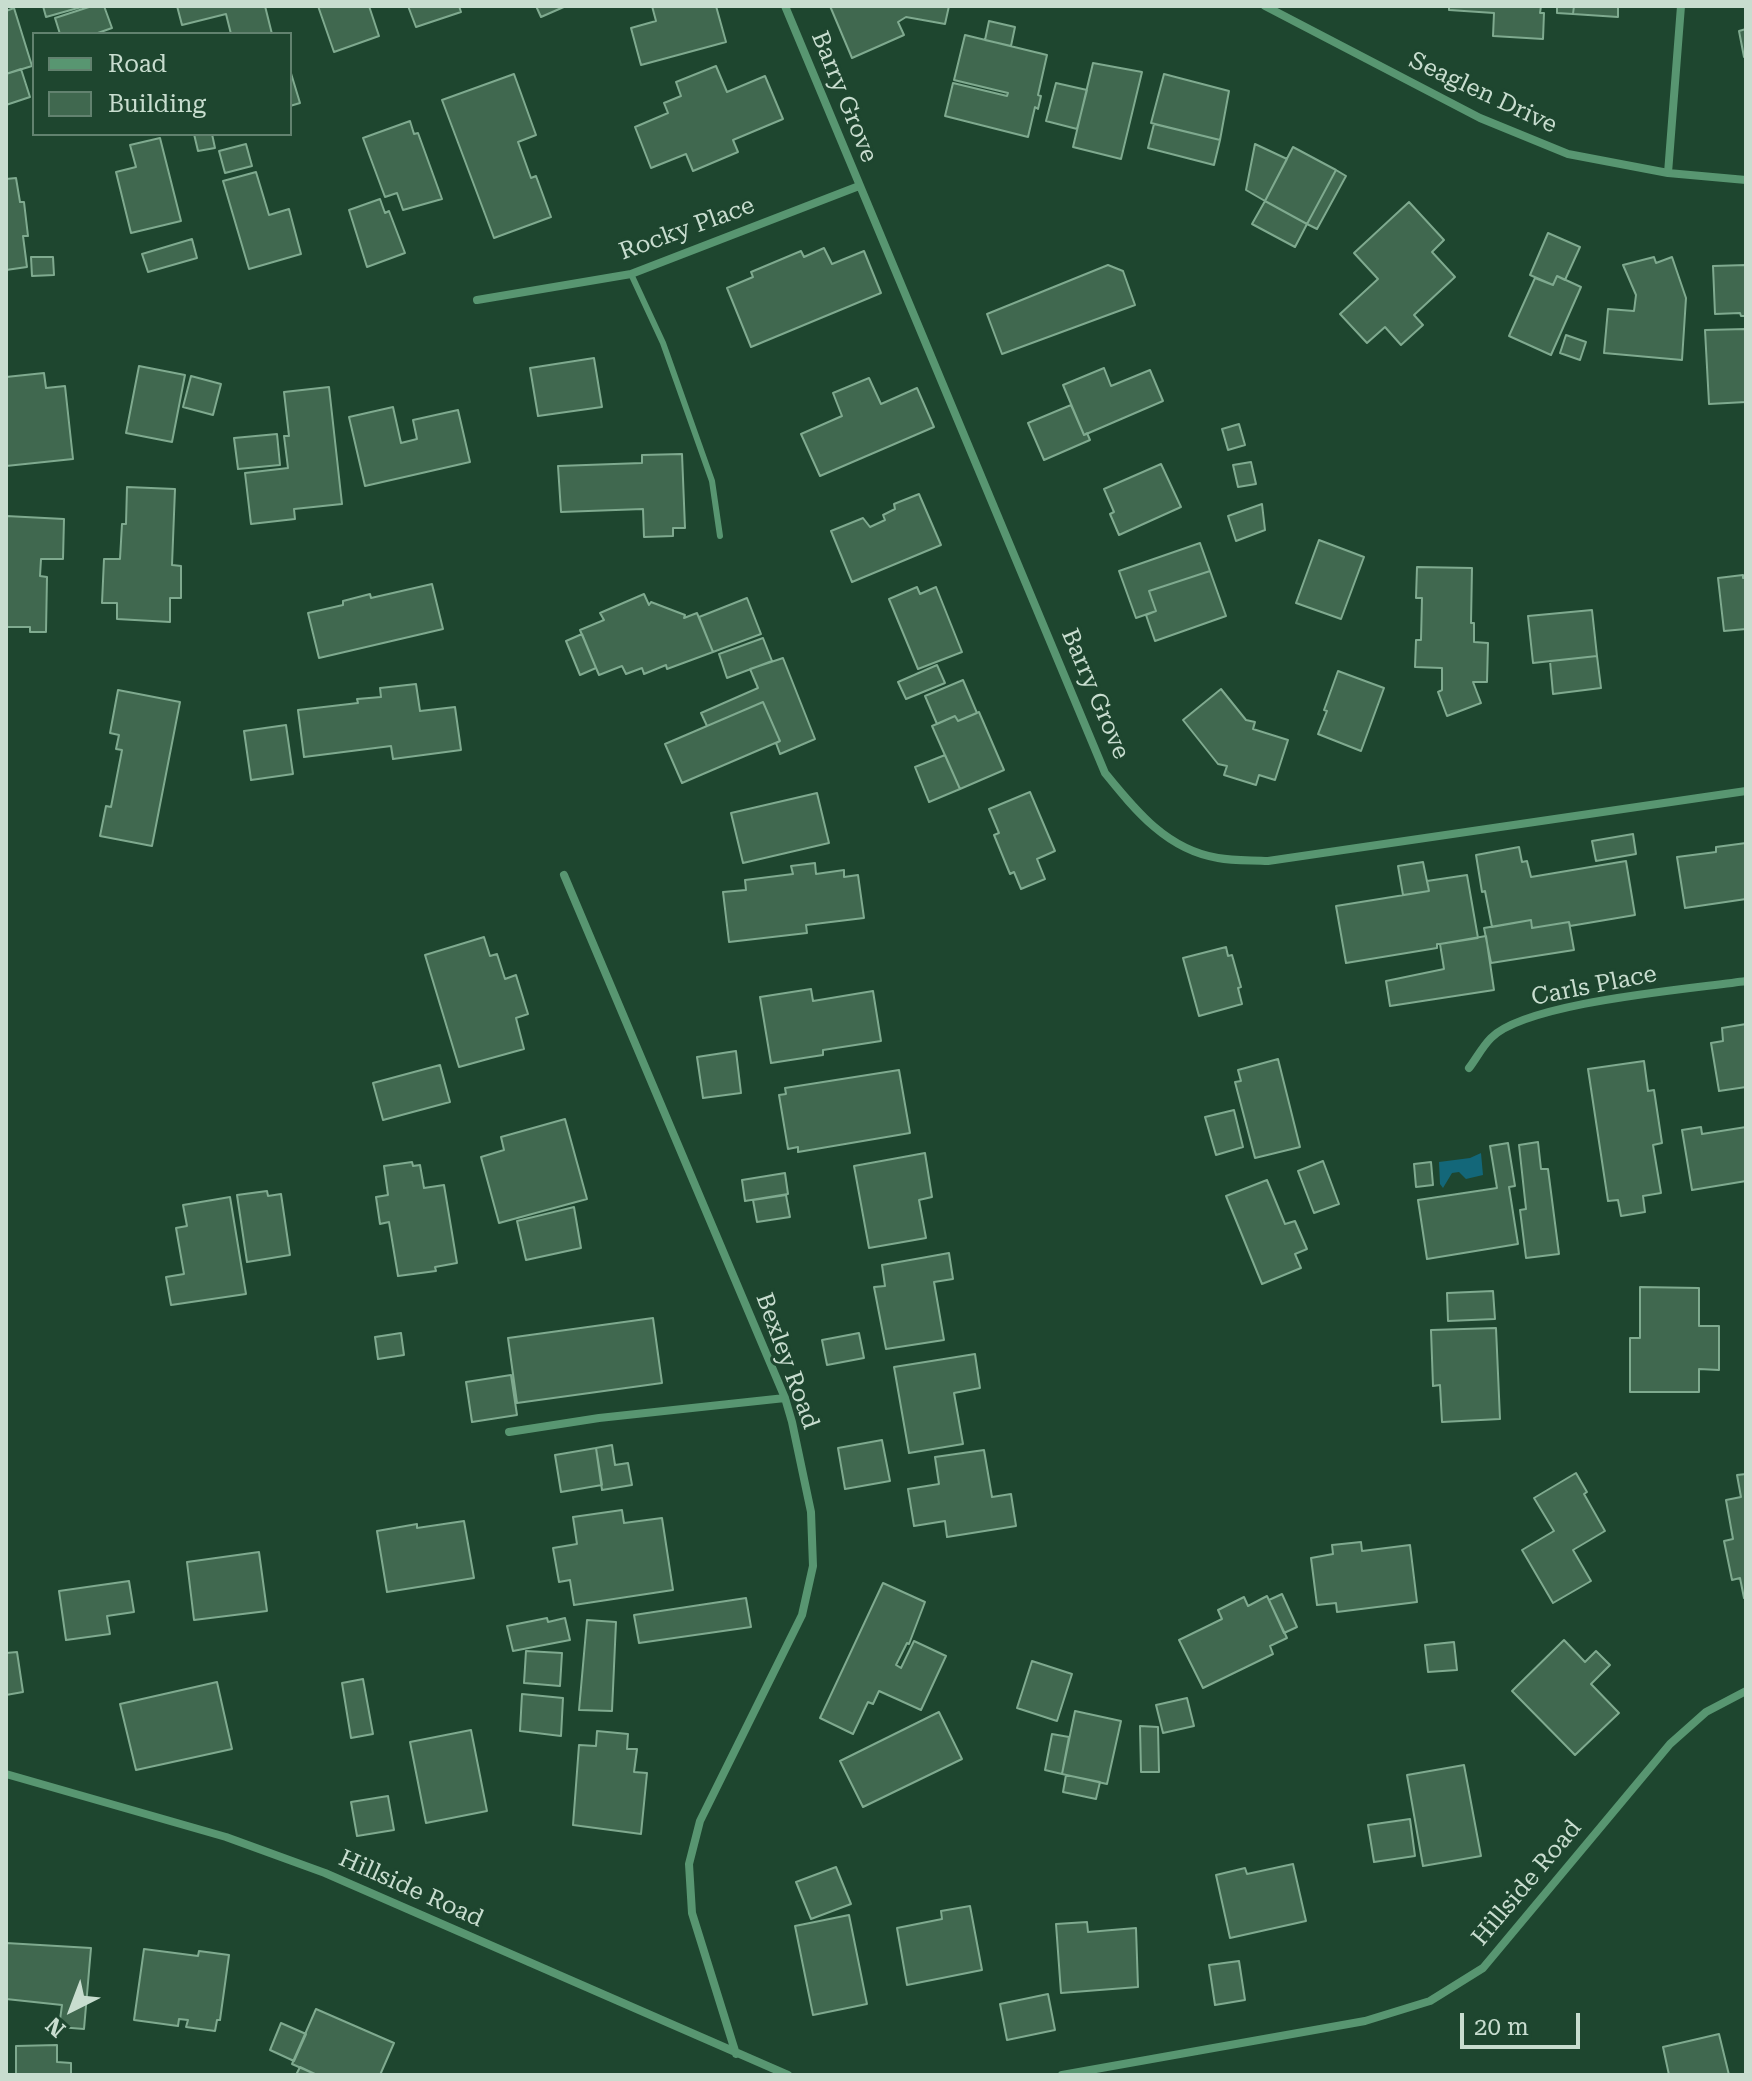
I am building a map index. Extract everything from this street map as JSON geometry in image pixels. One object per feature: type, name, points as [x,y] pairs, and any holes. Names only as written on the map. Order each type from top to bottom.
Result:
[{"type":"street","name":"Barry Grove","points":[[785,6],[1105,773],[1141,817],[1180,846],[1216,858],[1268,861],[1746,791]]},
{"type":"street","name":"Seaglen Drive","points":[[1265,6],[1480,118],[1568,154],[1668,173],[1746,180]]},
{"type":"street","points":[[1668,173],[1681,6]]},
{"type":"street","name":"Rocky Place","points":[[477,300],[631,274],[859,186]]},
{"type":"street","name":"Bexley Road","points":[[564,875],[785,1398],[811,1512],[813,1566],[802,1615],[700,1821],[689,1864],[692,1913],[736,2054]]},
{"type":"street","name":"Carls Place","points":[[1469,1068],[1492,1037],[1527,1018],[1566,1007],[1746,981]]},
{"type":"street","points":[[509,1432],[599,1418],[785,1398]]},
{"type":"street","name":"Hillside Road","points":[[1062,2075],[1365,2021],[1430,2001],[1483,1968],[1670,1744],[1706,1712],[1746,1691]]},
{"type":"street","name":"Hillside Road","points":[[6,1774],[226,1837],[325,1873],[788,2075]]},
{"type":"lane","points":[[631,274],[663,343],[712,481],[720,536]]},
{"type":"water","points":[[1481,1153],[1483,1175],[1466,1179],[1459,1172],[1452,1173],[1443,1188],[1439,1162],[1470,1158]]},
{"type":"building","points":[[43,6],[85,6],[46,17]]},
{"type":"building","points":[[92,6],[104,6],[112,28],[101,32],[59,32],[55,18]]},
{"type":"building","points":[[177,6],[265,6],[272,32],[230,32],[226,14],[182,25]]},
{"type":"building","points":[[318,6],[369,6],[379,36],[334,52]]},
{"type":"building","points":[[408,6],[459,6],[461,12],[416,27]]},
{"type":"building","points":[[536,6],[566,6],[541,17]]},
{"type":"building","points":[[652,6],[716,6],[726,42],[641,65],[631,28],[656,21]]},
{"type":"building","points":[[830,6],[949,6],[945,24],[906,17],[898,22],[904,35],[852,58]]},
{"type":"building","points":[[1449,6],[1541,6],[1540,13],[1544,13],[1543,39],[1493,36],[1494,13],[1449,10]]},
{"type":"building","points":[[1557,6],[1574,6],[1573,14],[1557,13]]},
{"type":"building","points":[[1574,6],[1618,6],[1618,17],[1573,14]]},
{"type":"building","points":[[14,8],[32,66],[6,74],[6,11]]},
{"type":"building","points":[[989,21],[1015,27],[1011,46],[985,40]]},
{"type":"building","points":[[1746,29],[1746,57],[1744,57],[1739,31]]},
{"type":"building","points":[[965,35],[1047,55],[1038,109],[1035,107],[1028,137],[945,116],[953,83],[1007,96],[1008,93],[954,80]]},
{"type":"building","points":[[1093,63],[1142,72],[1121,159],[1073,147]]},
{"type":"building","points":[[716,66],[727,92],[765,76],[783,119],[733,140],[738,152],[693,171],[686,154],[651,168],[635,127],[668,113],[664,103],[681,96],[676,82]]},
{"type":"building","points":[[21,69],[30,97],[6,105],[6,74]]},
{"type":"building","points":[[514,74],[536,135],[518,142],[531,178],[536,176],[551,217],[494,238],[442,100]]},
{"type":"building","points":[[1164,74],[1229,91],[1220,140],[1151,123]]},
{"type":"building","points":[[292,77],[300,103],[292,105]]},
{"type":"building","points":[[1056,83],[1087,90],[1077,129],[1046,121]]},
{"type":"building","points":[[410,121],[414,134],[418,133],[442,199],[403,210],[397,193],[385,197],[363,138]]},
{"type":"building","points":[[1154,124],[1220,140],[1214,165],[1148,148]]},
{"type":"building","points":[[194,136],[212,136],[215,148],[198,151]]},
{"type":"building","points":[[160,138],[181,221],[131,233],[116,172],[136,167],[130,145]]},
{"type":"building","points":[[246,144],[252,166],[225,173],[219,151]]},
{"type":"building","points":[[1255,144],[1287,159],[1265,201],[1246,190]]},
{"type":"building","points":[[1293,147],[1336,170],[1307,224],[1265,201]]},
{"type":"building","points":[[1336,170],[1346,176],[1317,229],[1307,224]]},
{"type":"building","points":[[256,172],[269,215],[289,209],[301,254],[249,269],[223,181]]},
{"type":"building","points":[[16,178],[20,202],[24,202],[28,236],[23,236],[27,267],[6,270],[6,179]]},
{"type":"building","points":[[380,199],[385,213],[389,211],[405,253],[367,267],[349,210]]},
{"type":"building","points":[[1265,201],[1307,224],[1295,247],[1252,224]]},
{"type":"building","points":[[1409,202],[1444,240],[1432,252],[1455,277],[1414,315],[1423,325],[1401,345],[1385,327],[1367,343],[1340,314],[1378,279],[1354,253]]},
{"type":"building","points":[[1548,233],[1580,247],[1565,280],[1557,276],[1553,285],[1530,275]]},
{"type":"building","points":[[192,239],[197,258],[148,272],[142,254]]},
{"type":"building","points":[[824,248],[832,264],[864,251],[881,293],[751,347],[727,288],[753,277],[751,272],[801,251],[804,257]]},
{"type":"building","points":[[31,257],[53,257],[54,275],[32,276]]},
{"type":"building","points":[[1654,257],[1656,263],[1672,257],[1686,298],[1682,360],[1604,353],[1608,309],[1634,311],[1636,295],[1623,265]]},
{"type":"building","points":[[1108,265],[1123,271],[1135,305],[1002,354],[987,314]]},
{"type":"building","points":[[1746,265],[1746,316],[1740,313],[1715,314],[1713,266]]},
{"type":"building","points":[[1557,276],[1581,287],[1551,355],[1509,336],[1535,278],[1553,285]]},
{"type":"building","points":[[1746,329],[1746,402],[1709,404],[1705,330]]},
{"type":"building","points":[[1566,335],[1586,342],[1580,360],[1560,353]]},
{"type":"building","points":[[594,358],[602,407],[538,416],[530,368]]},
{"type":"building","points":[[139,366],[185,375],[172,442],[126,433]]},
{"type":"building","points":[[1104,368],[1111,386],[1150,370],[1163,401],[1084,435],[1063,385]]},
{"type":"building","points":[[44,373],[46,388],[65,386],[73,459],[6,466],[6,377]]},
{"type":"building","points":[[191,376],[221,384],[213,415],[183,407]]},
{"type":"building","points":[[869,378],[881,404],[917,388],[934,427],[820,476],[801,434],[842,416],[833,393]]},
{"type":"building","points":[[329,387],[342,504],[294,509],[295,519],[251,524],[245,473],[288,468],[284,436],[289,436],[284,392]]},
{"type":"building","points":[[1071,405],[1084,435],[1087,433],[1090,440],[1044,460],[1028,423]]},
{"type":"building","points":[[393,407],[401,443],[417,439],[413,420],[458,410],[470,462],[365,486],[349,417]]},
{"type":"building","points":[[1239,424],[1245,445],[1228,450],[1222,429]]},
{"type":"building","points":[[277,434],[280,465],[238,469],[234,438]]},
{"type":"building","points":[[682,454],[685,528],[673,528],[673,536],[644,537],[643,509],[561,512],[558,466],[642,463],[642,455]]},
{"type":"building","points":[[1251,462],[1256,484],[1238,487],[1233,465]]},
{"type":"building","points":[[1161,464],[1181,507],[1119,535],[1104,489]]},
{"type":"building","points":[[127,487],[175,489],[172,565],[181,566],[181,598],[170,598],[170,622],[117,619],[117,603],[102,603],[104,559],[120,559],[122,524],[126,524]]},
{"type":"building","points":[[919,494],[941,545],[852,582],[831,531],[863,518],[870,527],[885,520],[883,515],[895,509],[894,504]]},
{"type":"building","points":[[1262,504],[1265,530],[1236,541],[1228,516]]},
{"type":"building","points":[[6,516],[64,519],[63,559],[41,559],[40,576],[47,577],[46,632],[30,632],[30,627],[6,627]]},
{"type":"building","points":[[1319,540],[1364,557],[1341,619],[1296,603]]},
{"type":"building","points":[[1200,543],[1210,571],[1149,591],[1156,611],[1136,618],[1119,571]]},
{"type":"building","points":[[1417,567],[1472,568],[1471,623],[1474,623],[1474,642],[1488,643],[1487,682],[1473,682],[1481,703],[1447,716],[1438,692],[1442,690],[1442,668],[1415,667],[1416,640],[1421,640],[1422,598],[1416,598]]},
{"type":"building","points":[[1210,571],[1226,616],[1155,641],[1146,615],[1156,611],[1149,591]]},
{"type":"building","points":[[1743,575],[1746,578],[1746,629],[1724,631],[1718,578]]},
{"type":"building","points":[[432,584],[443,629],[319,658],[308,613],[343,605],[343,601],[370,594],[371,598]]},
{"type":"building","points":[[917,587],[920,594],[936,587],[962,652],[918,669],[889,599]]},
{"type":"building","points":[[644,594],[649,605],[651,602],[685,615],[684,618],[697,613],[713,652],[644,674],[642,668],[626,674],[622,666],[599,675],[580,630],[604,620],[600,613]]},
{"type":"building","points":[[747,598],[761,634],[713,652],[699,617]]},
{"type":"building","points":[[1592,610],[1597,656],[1533,663],[1528,616]]},
{"type":"building","points":[[582,634],[596,668],[580,675],[566,641]]},
{"type":"building","points":[[763,638],[772,661],[727,678],[719,654]]},
{"type":"building","points":[[1597,656],[1601,688],[1553,694],[1550,661]]},
{"type":"building","points":[[783,658],[815,739],[780,754],[776,743],[780,741],[763,702],[707,726],[701,713],[758,688],[750,669]]},
{"type":"building","points":[[937,665],[945,683],[906,699],[898,682]]},
{"type":"building","points":[[1338,671],[1384,688],[1361,751],[1318,734]]},
{"type":"building","points":[[963,680],[977,713],[958,721],[955,716],[937,724],[925,696]]},
{"type":"building","points":[[416,684],[420,711],[455,707],[461,750],[393,759],[391,746],[304,757],[298,710],[358,703],[357,699],[381,697],[380,688]]},
{"type":"building","points":[[1221,689],[1246,720],[1255,722],[1253,729],[1288,740],[1275,780],[1259,775],[1256,785],[1224,775],[1227,766],[1218,764],[1183,720]]},
{"type":"building","points":[[118,690],[180,702],[152,846],[100,836],[106,806],[111,807],[122,750],[116,749],[119,735],[110,733]]},
{"type":"building","points":[[763,702],[780,741],[682,783],[665,744]]},
{"type":"building","points":[[979,712],[1004,770],[960,789],[932,726],[955,716],[958,721]]},
{"type":"building","points":[[286,725],[293,774],[251,780],[244,731]]},
{"type":"building","points":[[945,755],[960,789],[929,802],[915,767]]},
{"type":"building","points":[[1030,792],[1055,851],[1037,859],[1045,879],[1021,889],[1014,872],[1010,874],[994,835],[999,833],[989,809]]},
{"type":"building","points":[[817,793],[829,843],[743,863],[731,813]]},
{"type":"building","points":[[1633,834],[1636,854],[1596,861],[1592,841]]},
{"type":"building","points":[[1746,843],[1746,899],[1685,908],[1677,857],[1716,852],[1716,847]]},
{"type":"building","points":[[1519,847],[1522,862],[1527,861],[1531,877],[1626,861],[1635,915],[1570,926],[1569,922],[1532,928],[1531,920],[1492,927],[1476,855]]},
{"type":"building","points":[[1423,862],[1429,891],[1403,895],[1398,866]]},
{"type":"building","points":[[815,863],[816,874],[844,870],[844,877],[858,875],[864,918],[806,925],[807,933],[729,942],[723,892],[746,890],[745,880],[793,874],[791,866]]},
{"type":"building","points":[[1467,875],[1478,938],[1346,963],[1336,906],[1429,891],[1427,881]]},
{"type":"building","points":[[1531,920],[1532,928],[1569,922],[1574,950],[1491,963],[1484,928]]},
{"type":"building","points":[[1486,936],[1494,990],[1390,1006],[1386,981],[1444,969],[1440,944]]},
{"type":"building","points":[[484,937],[490,956],[497,954],[505,979],[516,975],[528,1014],[516,1018],[524,1049],[459,1067],[425,955]]},
{"type":"building","points":[[1226,947],[1228,956],[1232,955],[1241,987],[1238,988],[1242,1004],[1199,1016],[1183,958]]},
{"type":"building","points":[[811,989],[813,1001],[873,991],[881,1041],[823,1050],[823,1055],[771,1063],[760,997]]},
{"type":"building","points":[[1746,1024],[1746,1087],[1719,1091],[1711,1043],[1723,1041],[1722,1028]]},
{"type":"building","points":[[736,1051],[741,1093],[703,1098],[697,1057]]},
{"type":"building","points":[[1278,1059],[1300,1147],[1255,1158],[1235,1082],[1241,1081],[1238,1070]]},
{"type":"building","points":[[1644,1061],[1648,1091],[1654,1090],[1662,1143],[1653,1145],[1661,1193],[1643,1196],[1645,1212],[1621,1216],[1618,1200],[1608,1201],[1588,1069]]},
{"type":"building","points":[[440,1065],[450,1102],[383,1120],[373,1083]]},
{"type":"building","points":[[899,1070],[910,1133],[798,1152],[798,1147],[788,1149],[779,1095],[786,1094],[785,1088]]},
{"type":"building","points":[[1234,1110],[1243,1147],[1216,1155],[1205,1117]]},
{"type":"building","points":[[565,1119],[587,1199],[499,1223],[481,1157],[504,1150],[501,1137]]},
{"type":"building","points":[[1701,1127],[1702,1134],[1746,1127],[1746,1181],[1692,1190],[1682,1130]]},
{"type":"building","points":[[1538,1142],[1541,1169],[1548,1169],[1559,1254],[1526,1258],[1520,1210],[1526,1209],[1519,1145]]},
{"type":"building","points":[[1508,1143],[1515,1186],[1509,1187],[1518,1244],[1427,1259],[1418,1200],[1497,1188],[1490,1146]]},
{"type":"building","points":[[925,1153],[932,1197],[919,1200],[926,1238],[869,1248],[854,1166]]},
{"type":"building","points":[[1323,1161],[1339,1204],[1314,1213],[1298,1171]]},
{"type":"building","points":[[412,1162],[413,1166],[420,1165],[424,1188],[444,1185],[457,1263],[435,1267],[436,1271],[398,1276],[389,1222],[380,1224],[376,1197],[388,1195],[384,1166]]},
{"type":"building","points":[[1431,1162],[1433,1185],[1416,1187],[1414,1164]]},
{"type":"building","points":[[785,1173],[788,1194],[745,1201],[742,1180]]},
{"type":"building","points":[[1267,1180],[1285,1224],[1295,1221],[1307,1249],[1295,1254],[1301,1268],[1262,1284],[1226,1196]]},
{"type":"building","points":[[267,1191],[268,1196],[281,1194],[290,1255],[247,1262],[237,1195]]},
{"type":"building","points":[[786,1195],[790,1217],[757,1222],[753,1200]]},
{"type":"building","points":[[230,1197],[246,1294],[171,1305],[166,1277],[184,1274],[176,1228],[187,1226],[183,1205]]},
{"type":"building","points":[[574,1207],[581,1248],[526,1260],[517,1221]]},
{"type":"building","points":[[949,1253],[953,1279],[934,1282],[944,1340],[886,1349],[874,1287],[885,1286],[882,1265]]},
{"type":"building","points":[[1640,1287],[1699,1288],[1699,1326],[1719,1326],[1719,1370],[1699,1369],[1699,1392],[1630,1392],[1630,1338],[1640,1338]]},
{"type":"building","points":[[1493,1291],[1495,1319],[1448,1321],[1447,1293]]},
{"type":"building","points":[[653,1318],[662,1383],[517,1403],[508,1338]]},
{"type":"building","points":[[1496,1328],[1500,1419],[1442,1422],[1440,1385],[1433,1386],[1431,1330]]},
{"type":"building","points":[[401,1333],[404,1355],[378,1359],[375,1337]]},
{"type":"building","points":[[859,1333],[864,1358],[827,1365],[822,1340]]},
{"type":"building","points":[[975,1354],[980,1388],[954,1393],[963,1444],[909,1453],[894,1367]]},
{"type":"building","points":[[511,1375],[517,1415],[472,1422],[466,1382]]},
{"type":"building","points":[[882,1440],[890,1481],[845,1489],[838,1448]]},
{"type":"building","points":[[612,1445],[615,1465],[628,1463],[632,1485],[602,1490],[596,1448]]},
{"type":"building","points":[[596,1448],[602,1485],[561,1492],[555,1455]]},
{"type":"building","points":[[984,1450],[992,1497],[1011,1494],[1016,1526],[947,1537],[945,1521],[914,1526],[908,1489],[939,1484],[935,1457]]},
{"type":"building","points":[[1576,1473],[1605,1531],[1573,1550],[1591,1581],[1553,1603],[1522,1550],[1554,1531],[1534,1498]]},
{"type":"building","points":[[1746,1474],[1744,1598],[1740,1578],[1732,1580],[1724,1541],[1733,1539],[1726,1500],[1741,1497],[1737,1475]]},
{"type":"building","points":[[622,1510],[624,1523],[662,1518],[673,1590],[574,1605],[570,1580],[559,1582],[553,1548],[577,1544],[573,1517]]},
{"type":"building","points":[[464,1521],[474,1578],[387,1592],[377,1531]]},
{"type":"building","points":[[1361,1542],[1362,1551],[1410,1545],[1417,1602],[1337,1612],[1336,1603],[1317,1605],[1311,1558],[1333,1554],[1332,1545]]},
{"type":"building","points":[[259,1552],[267,1611],[194,1620],[187,1562]]},
{"type":"building","points":[[129,1581],[134,1612],[107,1616],[110,1634],[66,1640],[59,1591]]},
{"type":"building","points":[[883,1583],[925,1602],[909,1644],[896,1665],[901,1668],[914,1641],[946,1656],[921,1710],[879,1691],[873,1704],[868,1702],[853,1734],[820,1718]]},
{"type":"building","points":[[1282,1594],[1297,1627],[1284,1633],[1269,1600]]},
{"type":"building","points":[[1267,1596],[1287,1638],[1270,1646],[1273,1654],[1203,1688],[1179,1640],[1222,1619],[1218,1610],[1244,1597],[1248,1606]]},
{"type":"building","points":[[746,1598],[751,1627],[639,1643],[634,1615]]},
{"type":"building","points":[[547,1618],[548,1622],[565,1618],[570,1640],[513,1651],[507,1626]]},
{"type":"building","points":[[587,1620],[616,1622],[612,1711],[579,1710]]},
{"type":"building","points":[[1564,1640],[1585,1662],[1596,1651],[1610,1665],[1591,1684],[1619,1713],[1575,1755],[1512,1691]]},
{"type":"building","points":[[1454,1642],[1457,1670],[1428,1672],[1425,1645]]},
{"type":"building","points":[[526,1651],[562,1653],[560,1686],[524,1683]]},
{"type":"building","points":[[17,1652],[23,1692],[6,1695],[6,1653]]},
{"type":"building","points":[[1032,1661],[1072,1674],[1057,1721],[1017,1708]]},
{"type":"building","points":[[363,1679],[373,1734],[351,1738],[342,1683]]},
{"type":"building","points":[[217,1682],[232,1749],[136,1770],[120,1704]]},
{"type":"building","points":[[522,1694],[563,1698],[561,1736],[520,1731]]},
{"type":"building","points":[[1187,1698],[1194,1726],[1163,1733],[1156,1705]]},
{"type":"building","points":[[1075,1711],[1121,1721],[1107,1784],[1062,1774]]},
{"type":"building","points":[[939,1712],[962,1759],[863,1807],[840,1761]]},
{"type":"building","points":[[1140,1726],[1158,1727],[1159,1772],[1141,1772]]},
{"type":"building","points":[[471,1730],[487,1811],[426,1823],[410,1742]]},
{"type":"building","points":[[597,1731],[628,1734],[627,1749],[637,1749],[634,1772],[647,1773],[641,1834],[573,1825],[579,1745],[596,1746]]},
{"type":"building","points":[[1052,1734],[1069,1737],[1062,1774],[1045,1770]]},
{"type":"building","points":[[1464,1765],[1481,1856],[1423,1866],[1407,1775]]},
{"type":"building","points":[[1066,1775],[1100,1782],[1096,1799],[1063,1792]]},
{"type":"building","points":[[388,1796],[394,1830],[357,1836],[351,1802]]},
{"type":"building","points":[[1410,1819],[1415,1856],[1374,1862],[1368,1825]]},
{"type":"building","points":[[1293,1864],[1306,1921],[1230,1938],[1216,1875],[1245,1868],[1247,1874]]},
{"type":"building","points":[[836,1867],[851,1904],[811,1919],[796,1882]]},
{"type":"building","points":[[970,1906],[982,1970],[907,1985],[897,1928],[942,1919],[941,1911]]},
{"type":"building","points":[[849,1915],[867,2004],[813,2015],[795,1926]]},
{"type":"building","points":[[1087,1922],[1088,1932],[1136,1928],[1138,1987],[1061,1993],[1056,1924]]},
{"type":"building","points":[[6,1943],[91,1948],[84,2029],[59,2027],[62,2005],[6,1999]]},
{"type":"building","points":[[144,1949],[198,1956],[199,1951],[229,1955],[220,2020],[217,2020],[215,2031],[186,2027],[188,2020],[179,2019],[178,2026],[134,2020]]},
{"type":"building","points":[[1239,1961],[1245,2000],[1215,2005],[1209,1965]]},
{"type":"building","points":[[1048,1994],[1055,2030],[1007,2040],[1000,2004]]},
{"type":"building","points":[[316,2009],[394,2043],[380,2075],[317,2075],[292,2064]]},
{"type":"building","points":[[281,2023],[306,2034],[294,2061],[270,2050]]},
{"type":"building","points":[[1719,2034],[1729,2075],[1669,2075],[1663,2047]]},
{"type":"building","points":[[57,2045],[57,2062],[71,2063],[71,2075],[16,2075],[16,2046]]},
{"type":"building","points":[[300,2067],[317,2075],[296,2075]]}]
